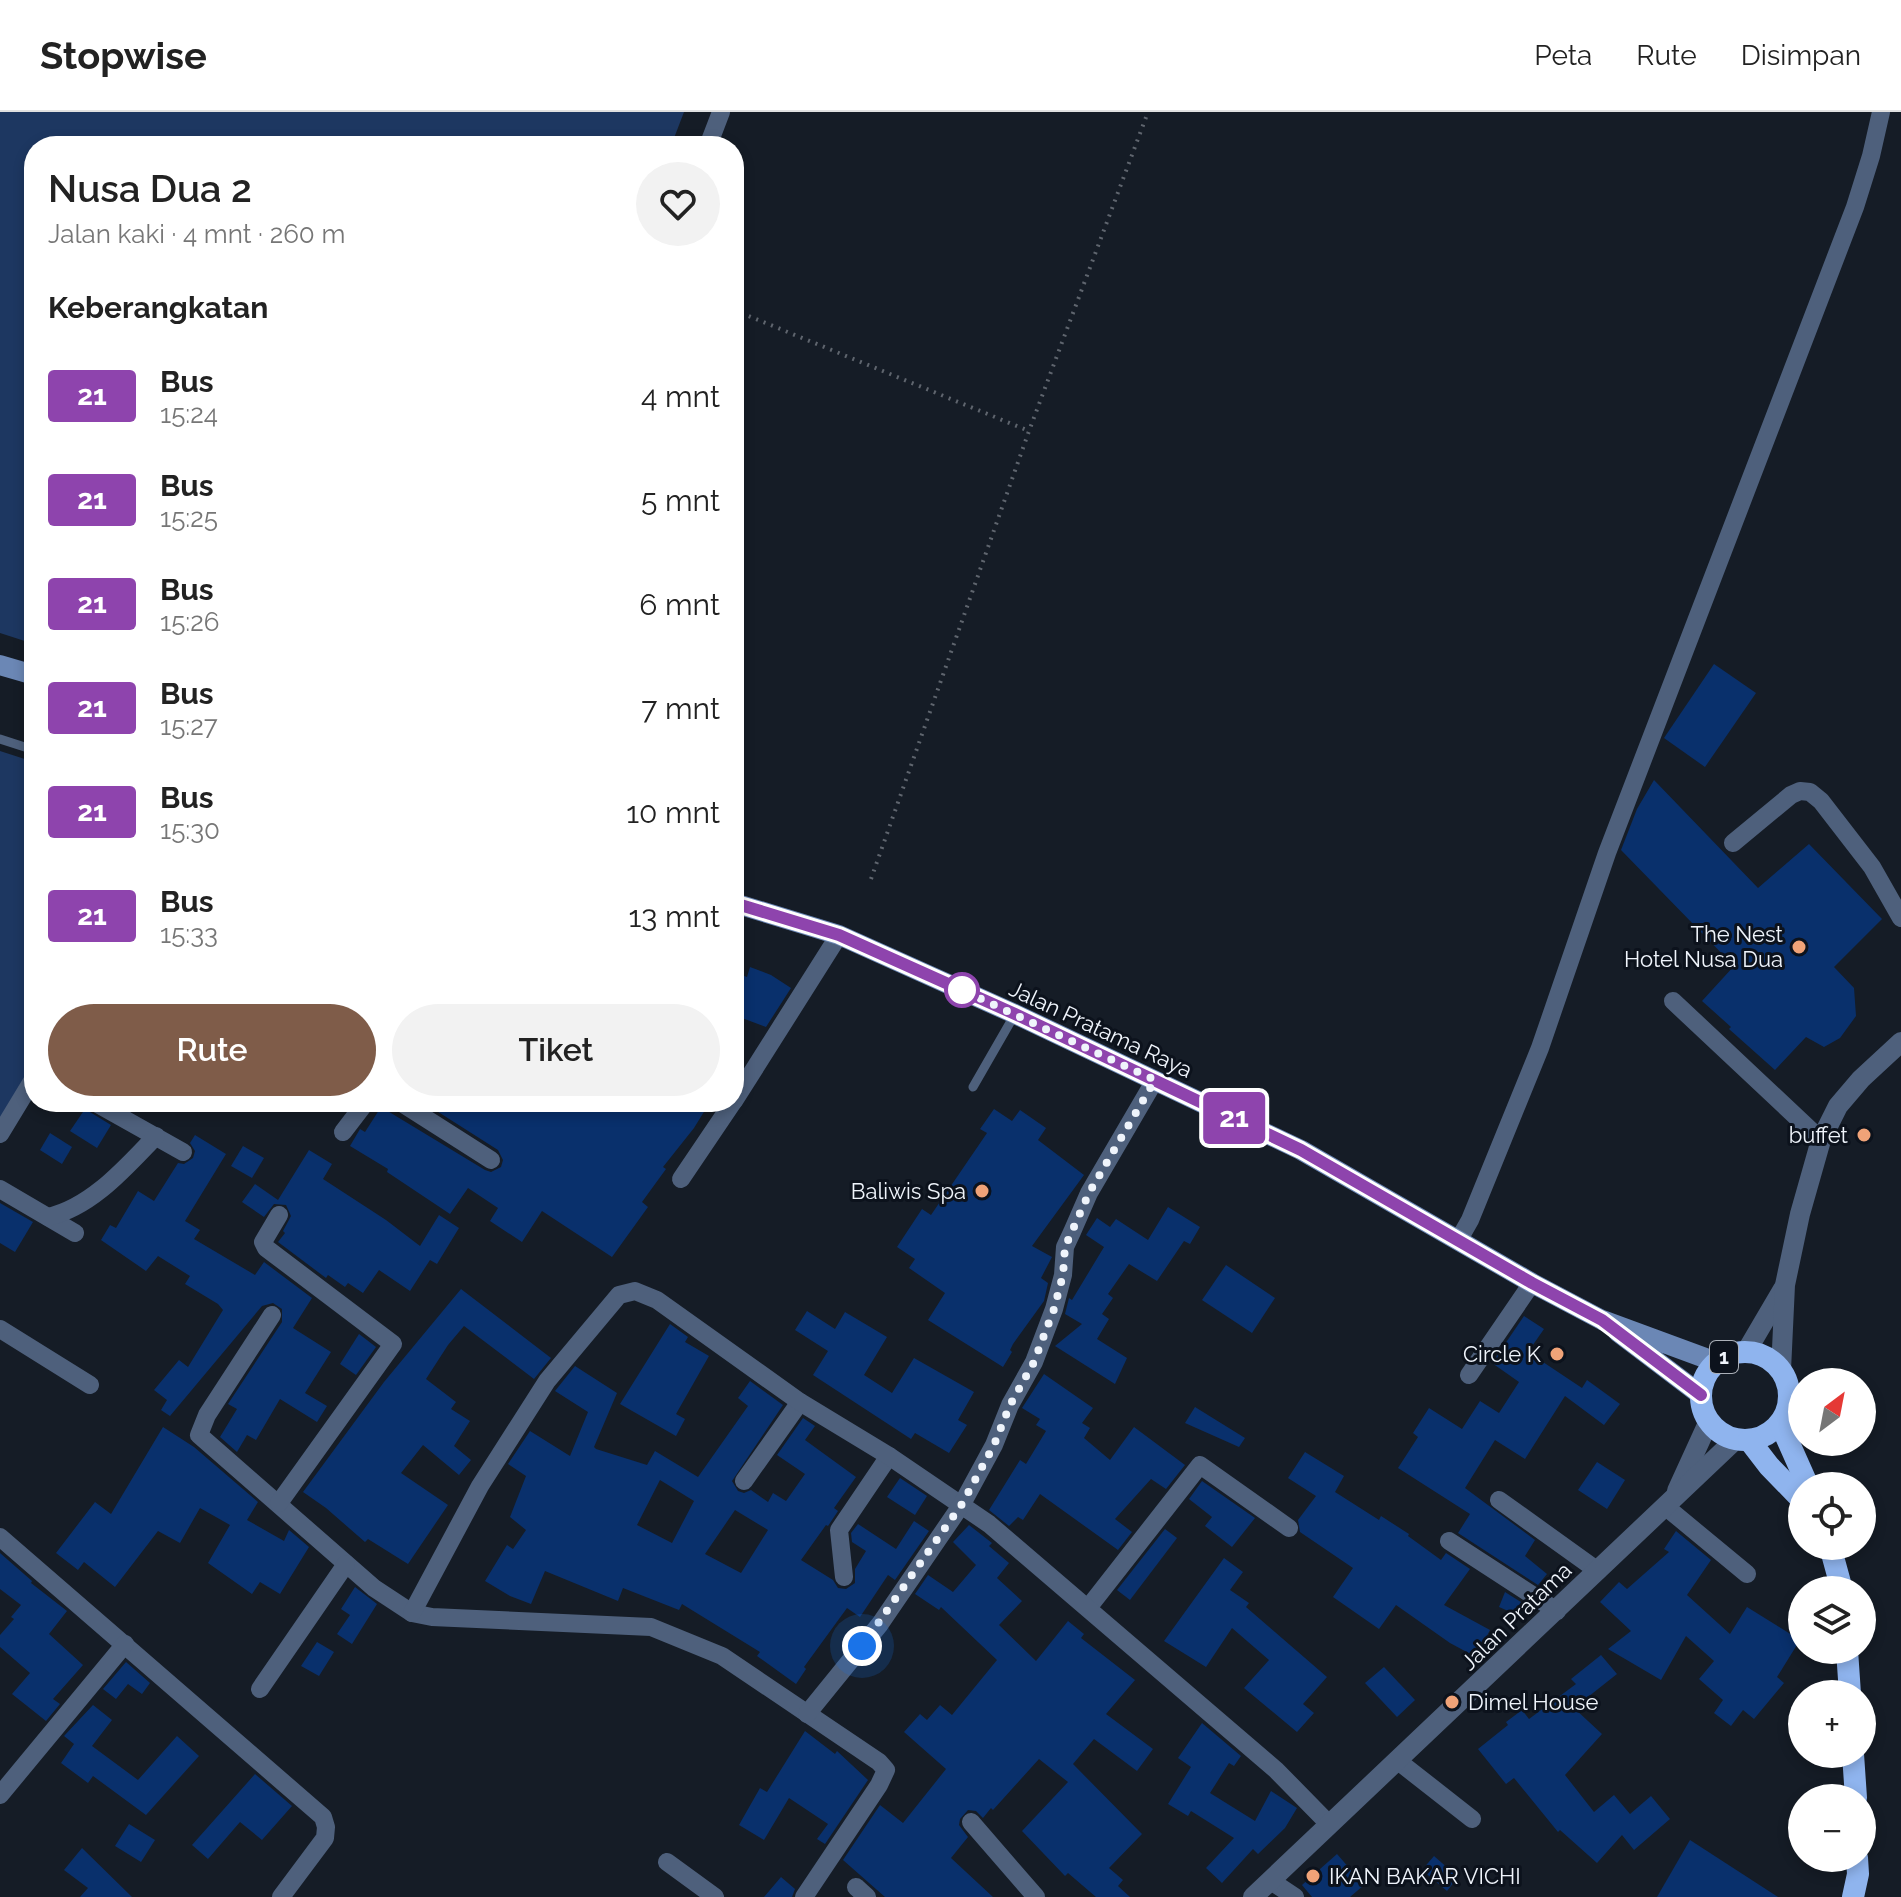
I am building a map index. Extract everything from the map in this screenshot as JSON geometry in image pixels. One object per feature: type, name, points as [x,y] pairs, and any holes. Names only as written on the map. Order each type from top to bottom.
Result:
[{"type":"highway","name":"1","points":[[1709,1421],[1701,1395],[1705,1377],[1716,1362],[1730,1354],[1746,1352],[1766,1357],[1781,1370]]},
{"type":"highway","points":[[1743,1440],[1768,1434],[1787,1411],[1790,1397],[1788,1383],[1781,1370]]},
{"type":"highway","points":[[1709,1421],[1716,1429],[1743,1440],[1788,1486]]},
{"type":"highway","points":[[1780,1423],[1802,1472]]},
{"type":"highway","points":[[1853,1897],[1858,1872]]},
{"type":"main road","points":[[0,665],[24,672]]},
{"type":"main road","name":"Jalan Pratama Raya","points":[[744,906],[839,935],[1015,1014],[1301,1150],[1602,1320],[1716,1362]]},
{"type":"main road","name":"Jalan Pratama Raya","points":[[1602,1320],[1701,1395]]},
{"type":"street","points":[[712,136],[721,112]]},
{"type":"street","points":[[1458,1241],[1470,1220],[1540,1048],[1607,853],[1855,207],[1881,112]]},
{"type":"street","points":[[1733,843],[1791,795],[1800,791],[1810,792],[1821,801],[1872,867],[1901,918]]},
{"type":"street","points":[[744,1085],[839,935]]},
{"type":"street","points":[[1673,1001],[1821,1140]]},
{"type":"street","points":[[1781,1370],[1785,1285],[1800,1214],[1821,1140],[1838,1106],[1861,1079],[1901,1042]]},
{"type":"street","points":[[807,1714],[880,1624],[962,1504],[1034,1362],[1060,1286],[1065,1247],[1089,1193],[1155,1080]]},
{"type":"street","points":[[0,1134],[24,1094]]},
{"type":"street","points":[[112,1112],[183,1152]]},
{"type":"street","points":[[343,1132],[358,1112]]},
{"type":"street","points":[[416,1112],[491,1160]]},
{"type":"street","points":[[681,1179],[727,1112]]},
{"type":"street","points":[[48,1217],[65,1213],[88,1199],[156,1136]]},
{"type":"street","points":[[0,1189],[75,1233]]},
{"type":"street","points":[[279,1215],[263,1242],[266,1248],[393,1344],[279,1503]]},
{"type":"street","points":[[1469,1375],[1532,1283]]},
{"type":"street","points":[[1746,1352],[1785,1285]]},
{"type":"street","points":[[412,1613],[480,1486],[547,1381],[619,1295],[635,1291],[657,1300],[800,1402],[962,1504],[1276,1770],[1329,1824]]},
{"type":"street","points":[[272,1315],[207,1415],[199,1433],[201,1438],[374,1588],[412,1613],[432,1617],[651,1627],[722,1656],[838,1732],[886,1770],[804,1897]]},
{"type":"street","points":[[0,1329],[90,1385]]},
{"type":"street","points":[[744,1481],[800,1402]]},
{"type":"street","name":"Jalan Pratama","points":[[1669,1504],[1709,1421]]},
{"type":"street","name":"Jalan Pratama","points":[[1253,1897],[1669,1504],[1743,1440]]},
{"type":"street","points":[[844,1577],[839,1530],[889,1456]]},
{"type":"street","points":[[1088,1608],[1200,1465],[1289,1528]]},
{"type":"street","points":[[1499,1500],[1598,1571]]},
{"type":"street","points":[[1669,1504],[1747,1574]]},
{"type":"street","points":[[0,1537],[323,1817],[325,1838],[281,1897]]},
{"type":"street","points":[[1449,1541],[1557,1611]]},
{"type":"street","points":[[260,1689],[346,1564]]},
{"type":"street","points":[[0,1795],[125,1644]]},
{"type":"street","points":[[1398,1761],[1472,1819]]},
{"type":"street","points":[[971,1822],[1036,1897]]},
{"type":"street","points":[[667,1862],[715,1897]]},
{"type":"street","points":[[1271,1881],[1295,1897]]},
{"type":"lane","points":[[0,739],[24,747]]},
{"type":"lane","points":[[973,1087],[1015,1014]]},
{"type":"path","points":[[871,879],[1029,431],[1148,112]]},
{"type":"path","points":[[744,314],[1029,431]]},
{"type":"shaded area","points":[[0,112],[684,112],[675,136],[24,136],[24,641],[0,633]]},
{"type":"shaded area","points":[[0,751],[24,759],[24,1080],[0,1120]]},
{"type":"building","points":[[1714,664],[1756,693],[1705,767],[1664,738]]},
{"type":"building","points":[[1654,780],[1758,888],[1809,844],[1882,919],[1834,967],[1854,988],[1856,1016],[1840,1038],[1824,1047],[1806,1037],[1775,1070],[1702,1001],[1734,966],[1621,850],[1637,809]]},
{"type":"building","points":[[750,967],[771,975],[791,988],[766,1027],[744,1019],[744,976],[747,977]]},
{"type":"building","points":[[994,1109],[1012,1121],[1020,1110],[1046,1128],[1038,1140],[1084,1175],[1032,1246],[1052,1257],[1041,1278],[1048,1283],[1044,1301],[1013,1344],[1003,1367],[928,1320],[945,1293],[909,1268],[915,1259],[897,1247],[922,1209],[931,1215],[987,1133],[980,1129]]},
{"type":"building","points":[[83,1112],[90,1112],[111,1125],[97,1148],[70,1131]]},
{"type":"building","points":[[378,1112],[389,1112],[485,1170],[491,1172],[501,1167],[503,1160],[498,1150],[438,1112],[704,1112],[663,1167],[666,1169],[642,1202],[648,1207],[612,1257],[542,1211],[522,1242],[490,1221],[498,1208],[468,1188],[450,1214],[350,1146],[360,1129],[365,1132]]},
{"type":"building","points":[[50,1133],[72,1147],[62,1164],[40,1150]]},
{"type":"building","points":[[195,1135],[226,1154],[185,1221],[200,1230],[194,1239],[255,1275],[264,1262],[312,1298],[293,1328],[331,1352],[305,1393],[327,1406],[317,1422],[280,1399],[256,1440],[247,1435],[237,1452],[220,1437],[237,1409],[228,1404],[282,1322],[282,1309],[273,1303],[262,1306],[170,1416],[161,1410],[167,1400],[154,1390],[179,1360],[188,1367],[223,1310],[185,1284],[190,1276],[158,1256],[146,1271],[101,1240],[110,1225],[116,1228],[138,1191],[154,1201],[178,1163],[184,1164],[193,1158],[195,1151],[190,1143]]},
{"type":"building","points":[[243,1146],[264,1158],[252,1178],[231,1166]]},
{"type":"building","points":[[309,1150],[332,1164],[323,1179],[420,1246],[439,1215],[459,1228],[437,1264],[430,1260],[410,1291],[379,1270],[363,1293],[348,1283],[345,1287],[328,1275],[326,1278],[278,1242],[291,1216],[286,1205],[274,1204],[264,1217],[242,1202],[255,1184],[278,1200]]},
{"type":"building","points":[[0,1203],[33,1222],[15,1252],[0,1243]]},
{"type":"building","points":[[1168,1207],[1200,1227],[1190,1244],[1184,1241],[1157,1281],[1129,1264],[1108,1294],[1113,1298],[1102,1314],[1109,1319],[1097,1339],[1127,1358],[1115,1384],[1055,1346],[1082,1324],[1065,1314],[1069,1298],[1072,1300],[1104,1247],[1086,1235],[1097,1218],[1110,1227],[1116,1219],[1148,1240]]},
{"type":"building","points":[[1226,1265],[1275,1298],[1252,1333],[1202,1300]]},
{"type":"building","points":[[461,1289],[551,1358],[534,1379],[464,1326],[448,1345],[426,1379],[456,1402],[451,1409],[470,1421],[454,1446],[471,1460],[459,1475],[423,1445],[401,1473],[448,1505],[408,1564],[368,1539],[365,1542],[303,1492],[384,1382]]},
{"type":"building","points":[[807,1311],[835,1329],[845,1312],[887,1337],[864,1375],[892,1393],[914,1358],[974,1392],[958,1420],[967,1425],[949,1453],[915,1433],[911,1439],[813,1375],[828,1351],[795,1330]]},
{"type":"building","points":[[1524,1316],[1544,1329],[1528,1352],[1582,1388],[1587,1380],[1620,1404],[1604,1425],[1565,1396],[1525,1459],[1495,1440],[1465,1488],[1535,1540],[1525,1556],[1547,1574],[1538,1585],[1458,1533],[1470,1514],[1398,1468],[1418,1437],[1413,1433],[1429,1408],[1462,1429],[1480,1401],[1499,1413],[1519,1382],[1492,1363]]},
{"type":"building","points":[[670,1324],[688,1337],[685,1342],[709,1356],[676,1414],[685,1419],[676,1436],[620,1404]]},
{"type":"building","points":[[359,1334],[376,1347],[356,1375],[340,1364]]},
{"type":"building","points":[[575,1366],[617,1393],[594,1447],[596,1449],[647,1465],[655,1451],[698,1477],[748,1406],[738,1398],[750,1381],[783,1405],[732,1481],[738,1491],[744,1493],[751,1490],[768,1502],[773,1493],[786,1501],[805,1474],[777,1455],[803,1418],[815,1426],[805,1440],[856,1477],[834,1508],[838,1511],[801,1560],[833,1580],[838,1588],[846,1589],[855,1583],[855,1569],[866,1551],[852,1542],[851,1533],[858,1524],[896,1549],[914,1521],[929,1531],[895,1580],[888,1575],[860,1617],[847,1608],[804,1667],[806,1669],[796,1684],[757,1656],[760,1652],[682,1604],[679,1610],[623,1588],[618,1601],[545,1571],[531,1604],[485,1581],[507,1545],[513,1549],[526,1530],[510,1517],[526,1476],[508,1464],[530,1431],[570,1456],[588,1412],[555,1391]],"holes":[[[660,1480],[694,1501],[672,1543],[637,1525]],[[735,1510],[768,1530],[741,1573],[705,1554]]]},
{"type":"building","points":[[1044,1374],[1093,1408],[1082,1423],[1090,1428],[1084,1438],[1110,1460],[1134,1427],[1185,1465],[1166,1489],[1151,1479],[1115,1519],[1132,1532],[1118,1550],[1040,1494],[1023,1520],[1018,1517],[1009,1526],[989,1510],[1020,1460],[1026,1464],[1046,1431],[1036,1425],[1040,1419],[1022,1408]]},
{"type":"building","points":[[1195,1407],[1245,1438],[1239,1447],[1185,1423]]},
{"type":"building","points":[[163,1427],[194,1447],[258,1502],[247,1520],[284,1541],[289,1530],[309,1547],[280,1594],[260,1582],[252,1594],[208,1563],[230,1525],[200,1508],[180,1543],[158,1531],[115,1587],[84,1562],[78,1570],[56,1553],[95,1502],[111,1514]]},
{"type":"building","points":[[1305,1452],[1344,1476],[1335,1492],[1379,1520],[1381,1516],[1441,1560],[1446,1553],[1470,1569],[1444,1605],[1490,1630],[1476,1657],[1450,1643],[1396,1605],[1379,1629],[1333,1597],[1353,1568],[1300,1532],[1298,1520],[1316,1496],[1288,1478]]},
{"type":"building","points":[[1597,1462],[1625,1480],[1607,1509],[1578,1490]]},
{"type":"building","points":[[900,1478],[927,1496],[915,1515],[887,1497]]},
{"type":"building","points":[[1202,1481],[1255,1518],[1232,1547],[1205,1526],[1212,1517],[1189,1499]]},
{"type":"building","points":[[969,1525],[992,1543],[989,1546],[1009,1563],[997,1578],[1022,1601],[999,1625],[1036,1661],[1068,1621],[1084,1634],[1081,1638],[1135,1680],[1106,1714],[1153,1749],[1137,1771],[1094,1739],[1073,1764],[1142,1834],[1109,1868],[1123,1880],[1118,1886],[1130,1897],[1096,1897],[1068,1873],[1065,1876],[1022,1831],[1068,1782],[1039,1759],[983,1818],[976,1811],[968,1810],[960,1819],[959,1825],[968,1837],[951,1858],[993,1897],[885,1897],[843,1860],[880,1805],[903,1823],[946,1769],[904,1732],[920,1714],[927,1720],[940,1705],[952,1715],[997,1660],[941,1607],[939,1610],[915,1594],[928,1575],[953,1592],[976,1565],[953,1542]]},
{"type":"building","points":[[1165,1529],[1177,1538],[1130,1600],[1117,1590]]},
{"type":"building","points":[[1676,1531],[1711,1560],[1687,1595],[1730,1634],[1747,1607],[1788,1633],[1788,1659],[1777,1677],[1784,1683],[1754,1719],[1743,1710],[1731,1726],[1714,1713],[1723,1700],[1699,1679],[1714,1661],[1686,1636],[1661,1680],[1608,1649],[1631,1631],[1600,1602],[1619,1582],[1627,1589],[1669,1552],[1664,1549]]},
{"type":"building","points":[[0,1553],[67,1611],[49,1634],[83,1665],[53,1699],[60,1704],[46,1721],[12,1694],[30,1673],[0,1647],[0,1635],[21,1605],[0,1589]]},
{"type":"building","points":[[1224,1558],[1243,1572],[1230,1590],[1249,1603],[1246,1607],[1327,1677],[1303,1704],[1314,1713],[1297,1732],[1244,1688],[1269,1660],[1232,1628],[1206,1667],[1164,1641]]},
{"type":"building","points":[[355,1587],[377,1604],[352,1644],[337,1634],[350,1615],[341,1609]]},
{"type":"building","points":[[1505,1592],[1527,1606],[1522,1617],[1499,1607]]},
{"type":"building","points":[[317,1642],[334,1652],[319,1676],[301,1666]]},
{"type":"building","points":[[1601,1655],[1617,1674],[1574,1708],[1602,1734],[1565,1775],[1594,1812],[1614,1795],[1630,1814],[1651,1796],[1670,1819],[1634,1850],[1622,1835],[1597,1863],[1560,1830],[1558,1832],[1514,1778],[1506,1784],[1478,1749],[1522,1710],[1529,1719],[1576,1684],[1571,1679]]},
{"type":"building","points":[[126,1662],[150,1683],[142,1694],[128,1684],[116,1699],[103,1689]]},
{"type":"building","points":[[1384,1667],[1415,1700],[1397,1717],[1365,1683]]},
{"type":"building","points":[[93,1705],[112,1720],[92,1746],[138,1780],[177,1736],[199,1756],[146,1815],[93,1776],[88,1783],[61,1763],[74,1744],[64,1736]]},
{"type":"building","points":[[1202,1723],[1241,1756],[1234,1766],[1229,1763],[1210,1793],[1255,1821],[1271,1791],[1297,1808],[1285,1828],[1258,1854],[1253,1849],[1222,1883],[1206,1868],[1234,1838],[1191,1811],[1188,1816],[1168,1804],[1191,1767],[1178,1758]]},
{"type":"building","points":[[805,1731],[835,1754],[837,1751],[868,1780],[825,1844],[817,1839],[828,1824],[789,1798],[764,1840],[739,1825],[760,1788],[767,1792]]},
{"type":"building","points":[[255,1774],[292,1806],[262,1840],[240,1822],[208,1859],[192,1845]]},
{"type":"building","points":[[129,1824],[155,1840],[141,1862],[115,1846]]},
{"type":"building","points":[[1690,1840],[1778,1897],[1657,1897]]},
{"type":"building","points":[[82,1848],[132,1897],[80,1897],[88,1888],[64,1870]]},
{"type":"building","points":[[1337,1854],[1364,1885],[1350,1897],[1312,1897],[1302,1885]]},
{"type":"building","points":[[1434,1856],[1458,1877],[1447,1891],[1422,1870]]},
{"type":"building","points":[[781,1877],[795,1889],[792,1897],[764,1897]]},
{"type":"bus line","name":"21","points":[[744,906],[839,935],[1015,1014],[1301,1150],[1602,1320],[1701,1395]]},
{"type":"place","name":"The Nest Hotel Nusa Dua","points":[[1799,947]]},
{"type":"place","name":"buffet","points":[[1864,1135]]},
{"type":"place","name":"Baliwis Spa","points":[[982,1191]]},
{"type":"place","name":"Circle K","points":[[1557,1354]]},
{"type":"place","name":"Dimel House","points":[[1452,1702]]},
{"type":"place","name":"IKAN BAKAR VICHI","points":[[1313,1876]]},
{"type":"route","points":[[862,1646],[962,1504],[994,1445],[1010,1405],[1034,1362],[1054,1309],[1063,1275],[1065,1247],[1089,1193],[1155,1080],[962,990]]}]
